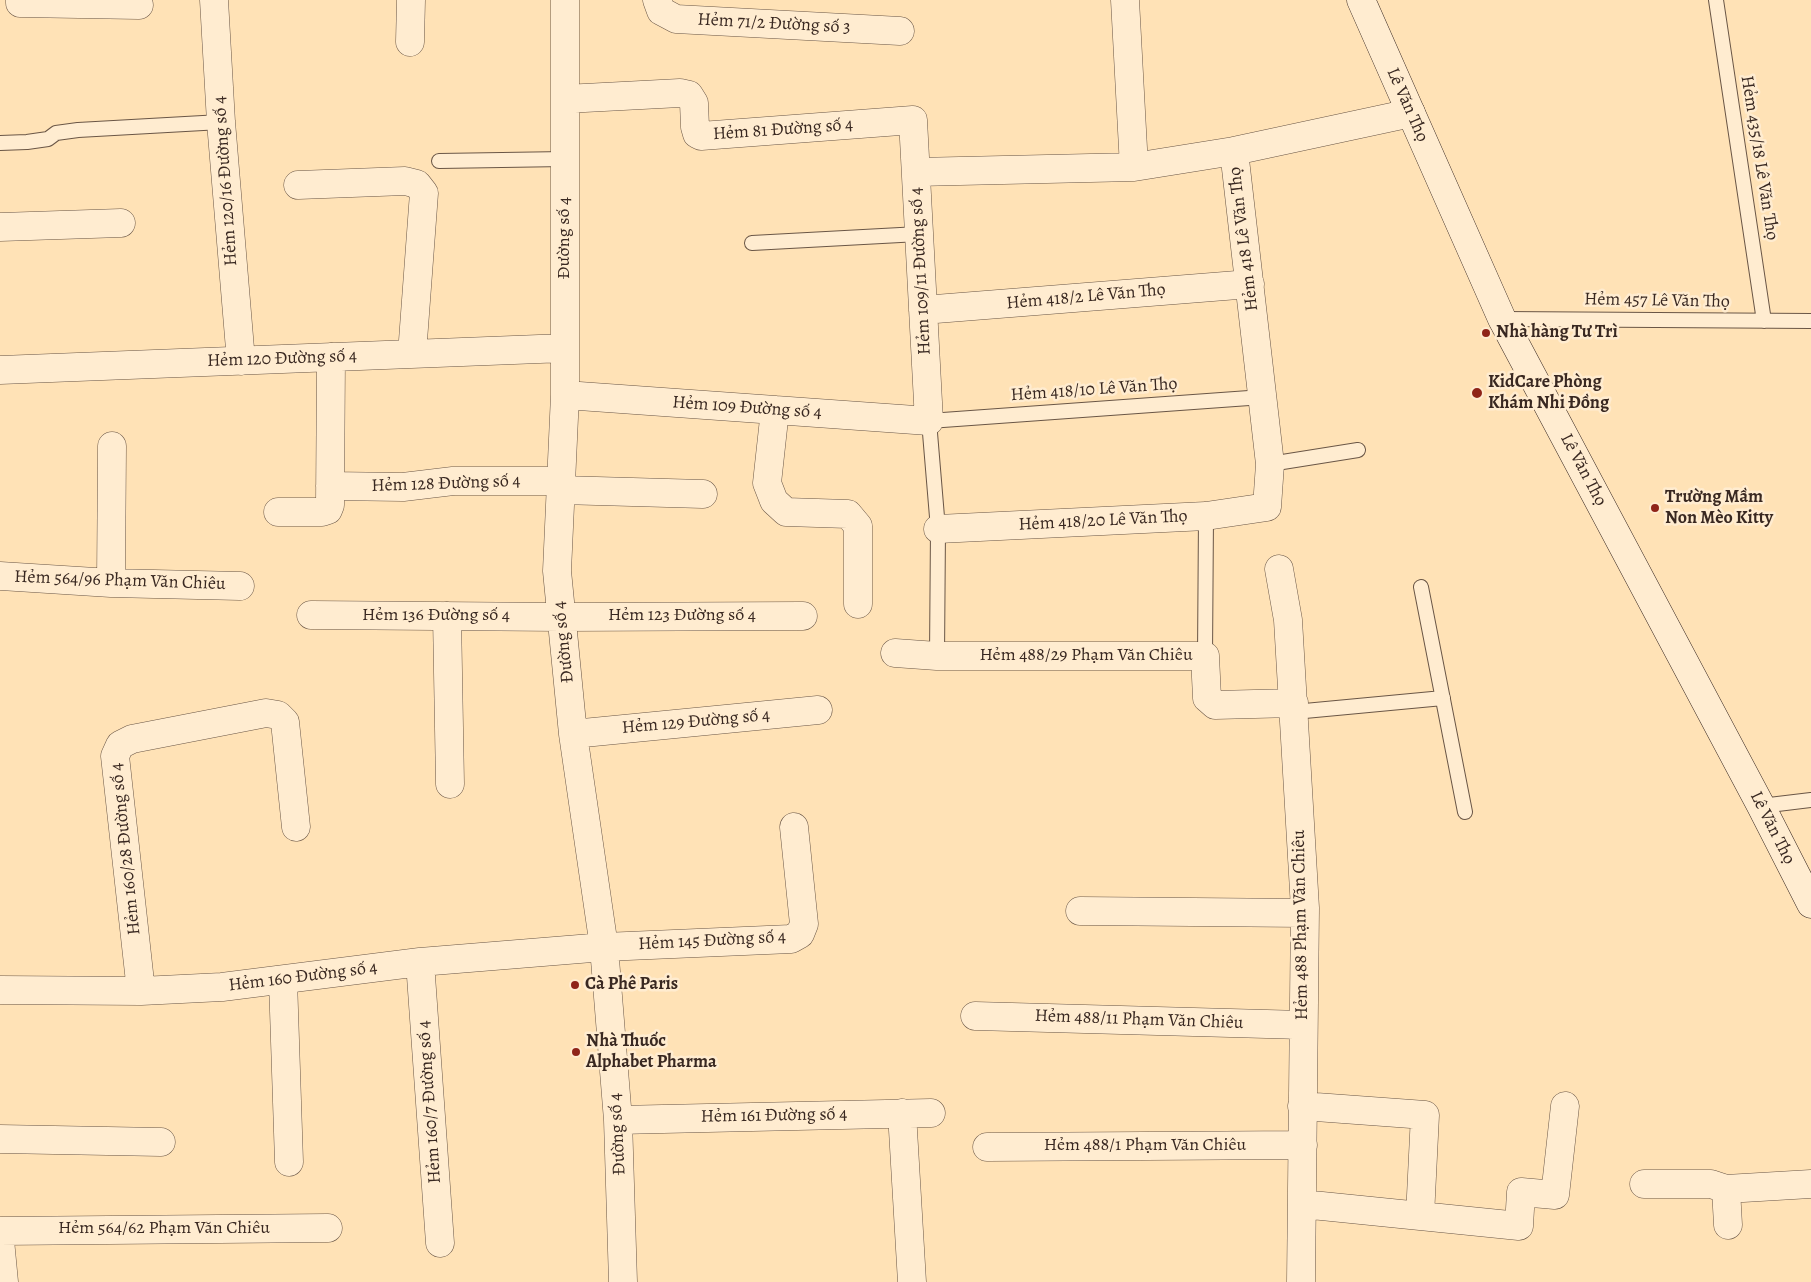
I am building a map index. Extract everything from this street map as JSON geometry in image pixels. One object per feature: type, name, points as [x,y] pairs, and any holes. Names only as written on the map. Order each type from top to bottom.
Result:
[{"type":"street","name":"Hẻm 120/16 Đường số 4","points":[[214,0],[240,361]]},
{"type":"street","points":[[410,42],[411,0]]},
{"type":"street","name":"Đường số 4","points":[[565,0],[565,395],[557,571],[573,734],[604,947],[618,1120],[623,1282]]},
{"type":"street","name":"Hẻm 71/2 Đường số 3","points":[[657,0],[661,11],[676,19],[900,31]]},
{"type":"street","points":[[1126,0],[1134,167]]},
{"type":"street","name":"Lê Văn Thọ","points":[[1361,0],[1502,319],[1761,806],[1811,904]]},
{"type":"street","points":[[13,2],[139,5]]},
{"type":"street","name":"Hẻm 81 Đường số 4","points":[[565,99],[680,93],[689,95],[694,103],[697,134],[701,136],[913,120]]},
{"type":"street","name":"Hẻm 418 Lê Văn Thọ","points":[[1267,507],[1270,464],[1234,151],[1411,113]]},
{"type":"street","name":"Hẻm 109/11 Đường số 4","points":[[913,120],[928,421]]},
{"type":"street","points":[[916,172],[1134,167],[1234,151]]},
{"type":"street","points":[[298,185],[405,181],[417,184],[424,193],[412,354]]},
{"type":"street","points":[[0,227],[121,223]]},
{"type":"street","name":"Hẻm 418/2 Lê Văn Thọ","points":[[923,310],[1250,284]]},
{"type":"street","name":"Hẻm 120 Đường số 4","points":[[0,370],[565,348]]},
{"type":"street","points":[[278,512],[322,512],[328,510],[330,505],[331,358]]},
{"type":"street","name":"Hẻm 109 Đường số 4","points":[[565,395],[928,421]]},
{"type":"street","points":[[776,410],[767,484],[774,501],[786,512],[848,514],[858,526],[858,604]]},
{"type":"street","points":[[110,583],[112,446]]},
{"type":"street","name":"Hẻm 128 Đường số 4","points":[[330,486],[403,487],[453,480],[703,494]]},
{"type":"street","name":"Hẻm 418/20 Lê Văn Thọ","points":[[938,529],[1206,516],[1267,507]]},
{"type":"street","name":"Hẻm 488 Phạm Văn Chiêu","points":[[1279,569],[1288,620],[1305,913],[1301,1282]]},
{"type":"street","name":"Hẻm 564/96 Phạm Văn Chiêu","points":[[0,576],[110,583],[240,586]]},
{"type":"street","name":"Hẻm 136 Đường số 4","points":[[311,615],[561,617]]},
{"type":"street","points":[[447,616],[450,784]]},
{"type":"street","name":"Hẻm 123 Đường số 4","points":[[561,617],[803,616]]},
{"type":"street","name":"Hẻm 488/29 Phạm Văn Chiêu","points":[[895,653],[937,656],[1205,656],[1207,698],[1215,705],[1294,708]]},
{"type":"street","name":"Hẻm 129 Đường số 4","points":[[573,734],[818,710]]},
{"type":"street","name":"Hẻm 160/28 Đường số 4","points":[[141,991],[115,756],[120,745],[132,739],[266,713],[278,715],[285,722],[296,827]]},
{"type":"street","name":"Hẻm 145 Đường số 4","points":[[604,947],[791,938],[800,934],[804,924],[794,827]]},
{"type":"street","points":[[1080,911],[1305,913]]},
{"type":"street","name":"Hẻm 160 Đường số 4","points":[[0,990],[141,991],[222,987],[420,962],[604,947]]},
{"type":"street","name":"Hẻm 160/7 Đường số 4","points":[[420,962],[440,1243]]},
{"type":"street","points":[[283,980],[289,1162]]},
{"type":"street","name":"Hẻm 488/11 Phạm Văn Chiêu","points":[[975,1016],[1303,1025]]},
{"type":"street","points":[[1302,1106],[1425,1115],[1420,1216]]},
{"type":"street","points":[[1302,1204],[1520,1226],[1521,1192],[1555,1195],[1566,1106]]},
{"type":"street","points":[[902,1113],[912,1282]]},
{"type":"street","name":"Hẻm 161 Đường số 4","points":[[618,1120],[931,1113]]},
{"type":"street","points":[[0,1139],[161,1142]]},
{"type":"street","name":"Hẻm 488/1 Phạm Văn Chiêu","points":[[987,1147],[1303,1145]]},
{"type":"street","points":[[1644,1184],[1711,1184],[1726,1189],[1811,1184]]},
{"type":"street","points":[[1726,1189],[1728,1224]]},
{"type":"street","name":"Hẻm 564/62 Phạm Văn Chiêu","points":[[0,1231],[328,1228]]},
{"type":"street","points":[[0,1240],[4,1282]]},
{"type":"lane","name":"Hẻm 435/18 Lê Văn Thọ","points":[[1716,0],[1764,321]]},
{"type":"lane","points":[[0,143],[48,139],[56,133],[78,130],[222,122]]},
{"type":"lane","points":[[439,161],[565,159]]},
{"type":"lane","points":[[752,243],[919,234]]},
{"type":"lane","name":"Hẻm 457 Lê Văn Thọ","points":[[1502,319],[1811,321]]},
{"type":"lane","name":"Hẻm 418/10 Lê Văn Thọ","points":[[928,421],[1263,397]]},
{"type":"lane","points":[[928,421],[938,529],[937,656]]},
{"type":"lane","points":[[1270,464],[1358,450]]},
{"type":"lane","points":[[1205,656],[1206,516]]},
{"type":"lane","points":[[1421,587],[1465,812]]},
{"type":"lane","points":[[1294,708],[1443,698]]},
{"type":"lane","points":[[1761,806],[1811,800]]},
{"type":"place","name":"Nhà hàng Tư Trì","points":[[1486,333]]},
{"type":"place","name":"KidCare Phòng Khám Nhi Đồng","points":[[1477,393]]},
{"type":"place","name":"Trường Mầm Non Mèo Kitty","points":[[1655,508]]},
{"type":"place","name":"Cà Phê Paris","points":[[575,985]]},
{"type":"place","name":"Nhà Thuốc Alphabet Pharma","points":[[576,1052]]}]
